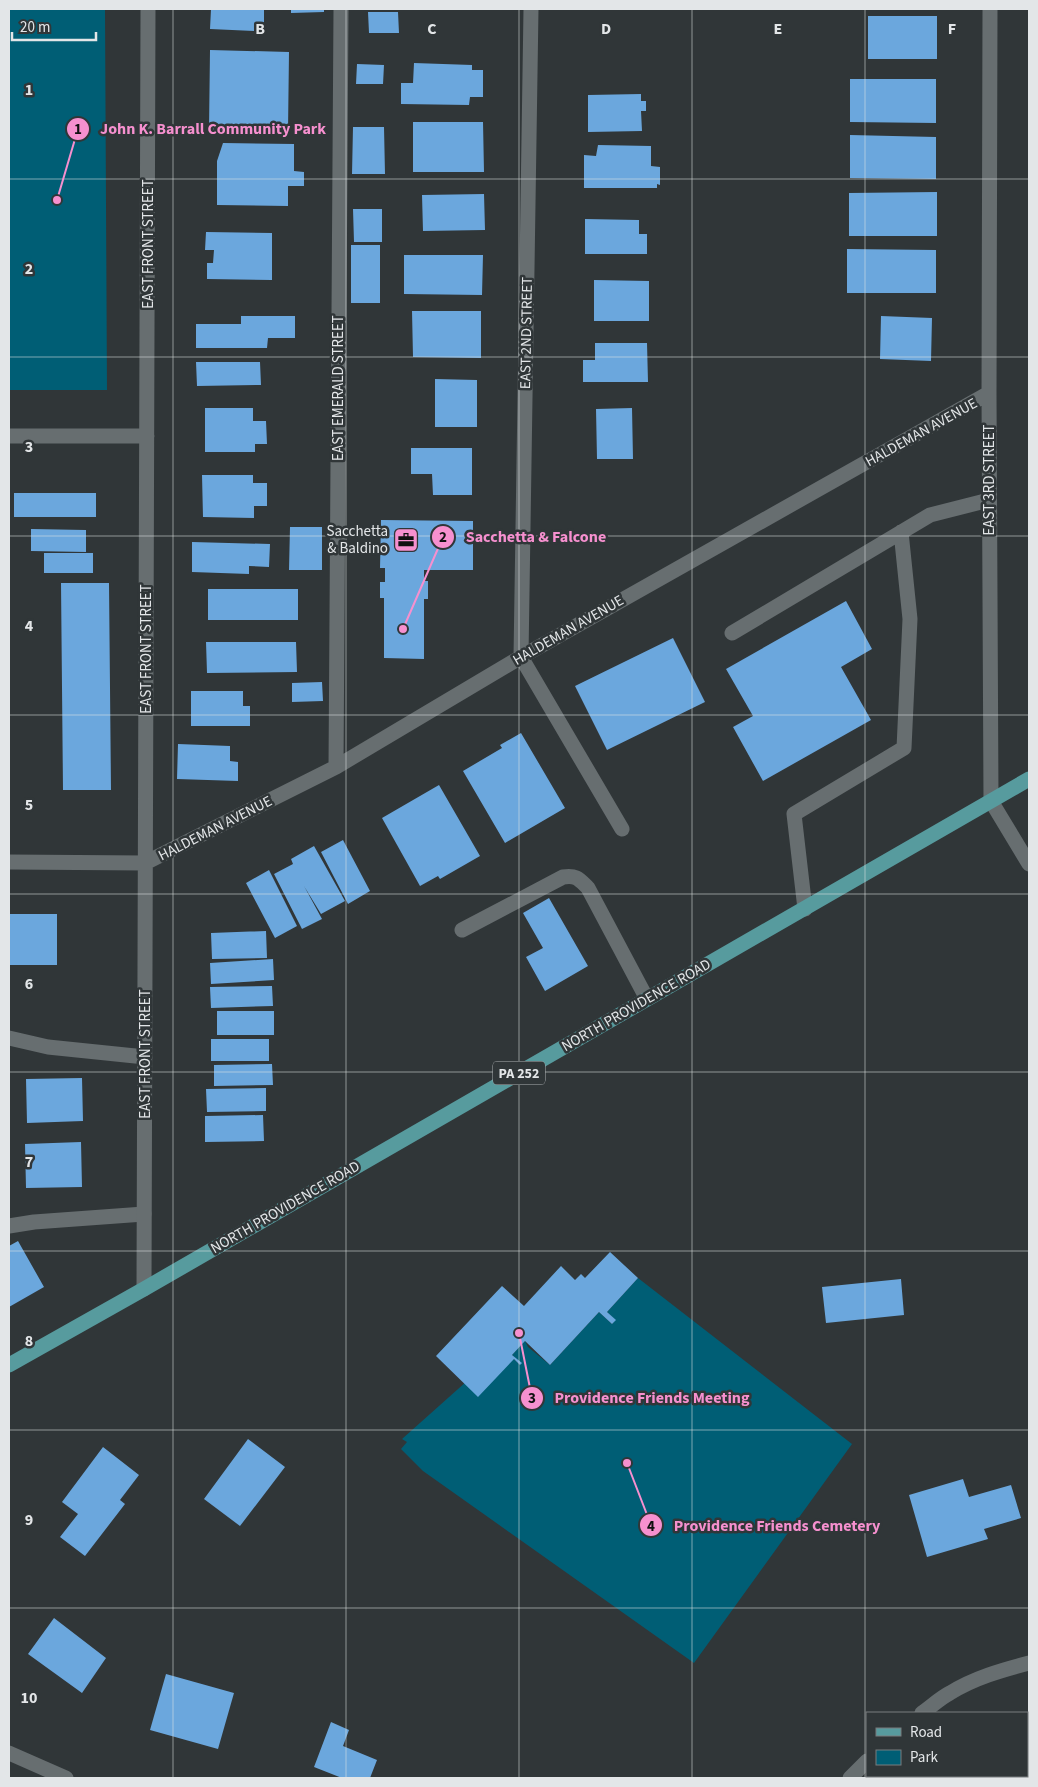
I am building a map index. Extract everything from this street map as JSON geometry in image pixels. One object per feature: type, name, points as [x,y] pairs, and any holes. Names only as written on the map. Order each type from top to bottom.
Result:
[{"type":"main road","name":"NORTH PROVIDENCE ROAD","points":[[9,1365],[1029,779]]},
{"type":"street","name":"EAST FRONT STREET","points":[[144,1289],[148,9]]},
{"type":"street","name":"EAST EMERALD STREET","points":[[336,767],[341,9]]},
{"type":"street","name":"EAST 2ND STREET","points":[[521,656],[531,9]]},
{"type":"street","name":"EAST 3RD STREET","points":[[990,9],[991,801]]},
{"type":"street","name":"HALDEMAN AVENUE","points":[[145,863],[336,767],[521,656],[989,393]]},
{"type":"street","points":[[9,436],[147,436]]},
{"type":"street","points":[[732,633],[930,515],[990,500]]},
{"type":"street","points":[[805,908],[794,814],[904,748],[910,619],[901,532]]},
{"type":"street","points":[[521,656],[622,829]]},
{"type":"street","points":[[991,801],[1029,864]]},
{"type":"street","points":[[9,862],[145,863]]},
{"type":"street","points":[[462,930],[563,877],[572,876],[579,878],[588,888],[647,998]]},
{"type":"street","points":[[9,1038],[48,1047],[145,1057]]},
{"type":"street","points":[[9,1226],[34,1222],[144,1214]]},
{"type":"street","points":[[923,1712],[949,1693],[976,1680],[1029,1663]]},
{"type":"street","points":[[9,1753],[66,1778]]},
{"type":"street","points":[[850,1778],[866,1762]]},
{"type":"green space","points":[[9,9],[105,9],[107,390],[9,390]]},
{"type":"green space","points":[[638,1278],[852,1444],[694,1663],[423,1471],[401,1449],[407,1442],[402,1439],[467,1381],[514,1359],[520,1365],[521,1363],[512,1355],[525,1341],[528,1347],[550,1365],[599,1312],[612,1324],[615,1320],[607,1312]]},
{"type":"building","points":[[211,9],[264,9],[264,24],[255,23],[254,31],[210,29]]},
{"type":"building","points":[[291,9],[324,9],[324,12],[291,13]]},
{"type":"building","points":[[368,12],[398,12],[399,33],[369,33]]},
{"type":"building","points":[[868,16],[937,16],[937,59],[868,59]]},
{"type":"building","points":[[210,50],[289,52],[288,131],[209,130]]},
{"type":"building","points":[[414,63],[472,65],[472,70],[483,70],[483,97],[470,97],[469,105],[401,104],[401,83],[413,83]]},
{"type":"building","points":[[357,64],[384,65],[383,84],[356,84]]},
{"type":"building","points":[[850,79],[936,79],[936,123],[850,122]]},
{"type":"building","points":[[641,94],[641,101],[646,101],[646,111],[641,111],[642,131],[588,132],[588,95]]},
{"type":"building","points":[[413,122],[483,122],[484,172],[413,172]]},
{"type":"building","points":[[353,127],[384,127],[385,174],[352,174]]},
{"type":"building","points":[[850,135],[936,137],[936,179],[850,178]]},
{"type":"building","points":[[223,143],[294,144],[294,171],[304,172],[304,186],[288,186],[288,206],[217,205],[217,161]]},
{"type":"building","points":[[598,145],[651,146],[651,166],[660,167],[660,185],[657,184],[657,188],[584,188],[584,155],[596,156]]},
{"type":"building","points":[[937,192],[937,236],[849,236],[849,193]]},
{"type":"building","points":[[484,194],[485,230],[423,231],[422,195]]},
{"type":"building","points":[[353,209],[382,209],[382,242],[354,242]]},
{"type":"building","points":[[585,219],[639,220],[639,234],[647,234],[647,254],[585,254]]},
{"type":"building","points":[[206,232],[272,233],[272,280],[207,279],[207,263],[213,263],[214,250],[205,250]]},
{"type":"building","points":[[351,245],[380,245],[380,303],[351,303]]},
{"type":"building","points":[[847,249],[936,250],[936,293],[847,293]]},
{"type":"building","points":[[404,255],[483,255],[482,295],[404,294]]},
{"type":"building","points":[[594,280],[649,281],[649,321],[594,321]]},
{"type":"building","points":[[412,311],[481,311],[481,358],[413,357]]},
{"type":"building","points":[[241,316],[295,316],[295,338],[268,338],[267,348],[196,348],[196,324],[241,324]]},
{"type":"building","points":[[881,316],[932,318],[931,361],[880,359]]},
{"type":"building","points":[[595,343],[647,343],[648,382],[583,382],[583,360],[595,360]]},
{"type":"building","points":[[196,362],[260,362],[261,385],[197,386]]},
{"type":"building","points":[[435,379],[477,380],[477,427],[435,427]]},
{"type":"building","points":[[205,408],[253,408],[253,421],[266,421],[267,444],[255,444],[255,452],[205,452]]},
{"type":"building","points":[[632,408],[633,459],[597,459],[596,409]]},
{"type":"building","points":[[411,448],[472,448],[472,495],[433,495],[432,474],[411,474]]},
{"type":"building","points":[[202,475],[253,475],[253,483],[267,483],[267,506],[254,506],[254,518],[203,517]]},
{"type":"building","points":[[14,493],[96,493],[96,517],[14,517]]},
{"type":"building","points":[[381,520],[473,521],[473,570],[424,570],[424,581],[428,581],[428,599],[424,599],[424,659],[384,658],[384,598],[380,598],[380,582],[385,582],[385,568],[380,568]]},
{"type":"building","points":[[290,527],[322,527],[322,570],[289,570]]},
{"type":"building","points":[[31,529],[86,530],[86,552],[31,551]]},
{"type":"building","points":[[192,542],[270,544],[269,567],[249,566],[249,574],[192,572]]},
{"type":"building","points":[[44,553],[93,553],[93,573],[44,573]]},
{"type":"building","points":[[61,583],[109,583],[111,790],[63,790]]},
{"type":"building","points":[[208,589],[298,589],[298,620],[208,620]]},
{"type":"building","points":[[846,601],[872,649],[841,667],[871,720],[763,781],[733,727],[753,716],[726,669]]},
{"type":"building","points":[[673,638],[705,702],[607,750],[575,686]]},
{"type":"building","points":[[206,642],[296,642],[297,672],[207,673]]},
{"type":"building","points":[[322,682],[323,701],[292,702],[292,683]]},
{"type":"building","points":[[191,691],[243,691],[243,706],[250,706],[250,726],[191,726]]},
{"type":"building","points":[[521,733],[565,808],[505,843],[463,771],[502,748],[500,745]]},
{"type":"building","points":[[178,744],[230,746],[230,761],[238,762],[238,781],[177,779]]},
{"type":"building","points":[[439,785],[480,856],[440,879],[438,876],[420,886],[382,818]]},
{"type":"building","points":[[343,840],[370,891],[348,904],[321,852]]},
{"type":"building","points":[[314,846],[345,901],[321,914],[304,886],[322,919],[302,929],[274,874],[293,864],[291,859]]},
{"type":"building","points":[[269,870],[297,926],[275,938],[246,883]]},
{"type":"building","points":[[549,898],[588,966],[545,991],[526,957],[543,948],[523,913]]},
{"type":"building","points":[[9,914],[57,914],[57,965],[9,965]]},
{"type":"building","points":[[266,931],[267,958],[212,959],[211,933]]},
{"type":"building","points":[[273,959],[274,980],[211,984],[210,963]]},
{"type":"building","points":[[272,986],[273,1006],[211,1008],[210,987]]},
{"type":"building","points":[[217,1011],[274,1011],[274,1035],[217,1035]]},
{"type":"building","points":[[211,1039],[269,1039],[269,1061],[211,1061]]},
{"type":"building","points":[[272,1064],[273,1085],[214,1086],[214,1065]]},
{"type":"building","points":[[82,1078],[83,1121],[27,1123],[26,1079]]},
{"type":"building","points":[[266,1088],[266,1111],[207,1112],[206,1089]]},
{"type":"building","points":[[263,1115],[264,1141],[205,1142],[205,1116]]},
{"type":"building","points":[[81,1142],[82,1187],[26,1188],[25,1144]]},
{"type":"building","points":[[18,1241],[44,1287],[9,1307],[9,1246]]},
{"type":"building","points":[[610,1252],[638,1278],[607,1312],[616,1320],[612,1324],[599,1312],[550,1365],[525,1341],[512,1355],[522,1363],[520,1365],[514,1359],[478,1397],[436,1356],[502,1286],[524,1306],[561,1266],[575,1280],[581,1274],[585,1278]]},
{"type":"building","points":[[901,1279],[904,1315],[826,1323],[822,1287]]},
{"type":"building","points":[[248,1439],[285,1467],[240,1526],[204,1499]]},
{"type":"building","points":[[103,1447],[139,1475],[120,1500],[125,1504],[85,1556],[60,1537],[78,1514],[62,1502]]},
{"type":"building","points":[[963,1479],[969,1497],[1011,1485],[1021,1518],[984,1529],[988,1539],[927,1557],[909,1495]]},
{"type":"building","points":[[54,1618],[106,1658],[82,1693],[28,1654]]},
{"type":"building","points":[[166,1674],[234,1693],[218,1749],[150,1730]]},
{"type":"building","points":[[331,1722],[349,1730],[343,1746],[377,1760],[370,1778],[342,1778],[314,1767]]},
{"type":"building","points":[[1028,1752],[1029,1778],[999,1778],[1028,1777]]},
{"type":"place","name":"John K. Barrall Community Park","points":[[57,200]]},
{"type":"place","name":"Sacchetta & Baldino","points":[[406,540]]},
{"type":"place","name":"Sacchetta & Falcone","points":[[403,629]]},
{"type":"place","name":"Providence Friends Meeting","points":[[519,1333]]},
{"type":"place","name":"Providence Friends Cemetery","points":[[627,1463]]}]
